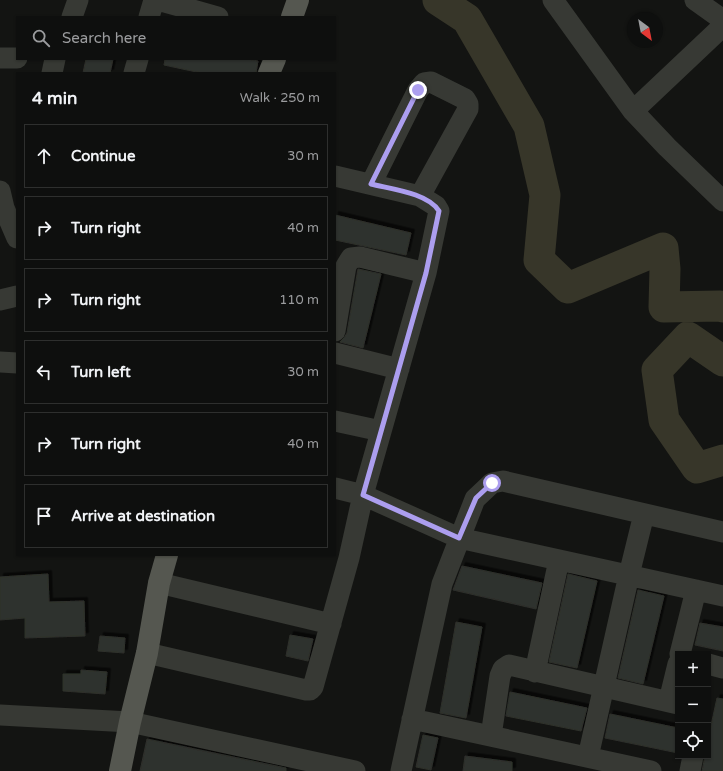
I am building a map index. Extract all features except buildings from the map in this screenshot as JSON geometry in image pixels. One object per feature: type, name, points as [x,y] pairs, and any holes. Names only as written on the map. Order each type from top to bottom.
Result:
[{"type":"main road","points":[[269,72],[275,60]]},
{"type":"main road","points":[[120,771],[147,653],[159,583],[167,556]]},
{"type":"street","points":[[72,16],[78,0]]},
{"type":"street","points":[[149,16],[155,0],[214,16]]},
{"type":"street","points":[[553,0],[633,111],[667,147],[723,201]]},
{"type":"street","points":[[695,0],[723,20]]},
{"type":"street","points":[[633,111],[723,26]]},
{"type":"street","points":[[0,58],[16,58]]},
{"type":"street","points":[[52,72],[55,60]]},
{"type":"street","points":[[134,72],[138,60]]},
{"type":"street","points":[[371,184],[418,90],[424,83],[431,82],[465,99],[468,104],[468,109],[420,196]]},
{"type":"street","points":[[147,653],[306,690],[310,690],[313,687],[331,624],[342,556],[363,495],[399,370],[426,273],[439,211],[436,206],[420,196],[336,176]]},
{"type":"street","points":[[1,203],[16,236]]},
{"type":"street","points":[[336,320],[339,286],[346,266],[351,258],[360,257],[426,273]]},
{"type":"street","points":[[0,300],[16,296]]},
{"type":"street","points":[[336,353],[399,370]]},
{"type":"street","points":[[0,362],[16,364]]},
{"type":"street","points":[[336,420],[381,431]]},
{"type":"street","points":[[401,771],[442,584],[476,498],[492,483],[503,481],[723,532]]},
{"type":"street","points":[[336,488],[363,495],[459,538],[723,596]]},
{"type":"street","points":[[588,757],[644,514]]},
{"type":"street","points":[[535,672],[560,560]]},
{"type":"street","points":[[159,583],[331,624]]},
{"type":"street","points":[[681,651],[696,590]]},
{"type":"street","points":[[491,736],[500,676],[503,669],[509,665],[673,702],[675,687]]},
{"type":"street","points":[[0,715],[130,722],[355,771]]},
{"type":"street","points":[[412,719],[652,771]]},
{"type":"street","points":[[690,771],[692,759]]},
{"type":"waterway","points":[[438,0],[467,19],[529,126],[545,195],[539,260],[568,288],[663,248],[665,269],[664,307],[723,307]]},
{"type":"waterway","points":[[723,361],[688,337],[657,370],[664,420],[697,468],[723,460]]},
{"type":"route","points":[[418,90],[371,184],[420,196],[436,206],[439,211],[426,273],[363,495],[459,538],[476,498],[492,483]]}]
